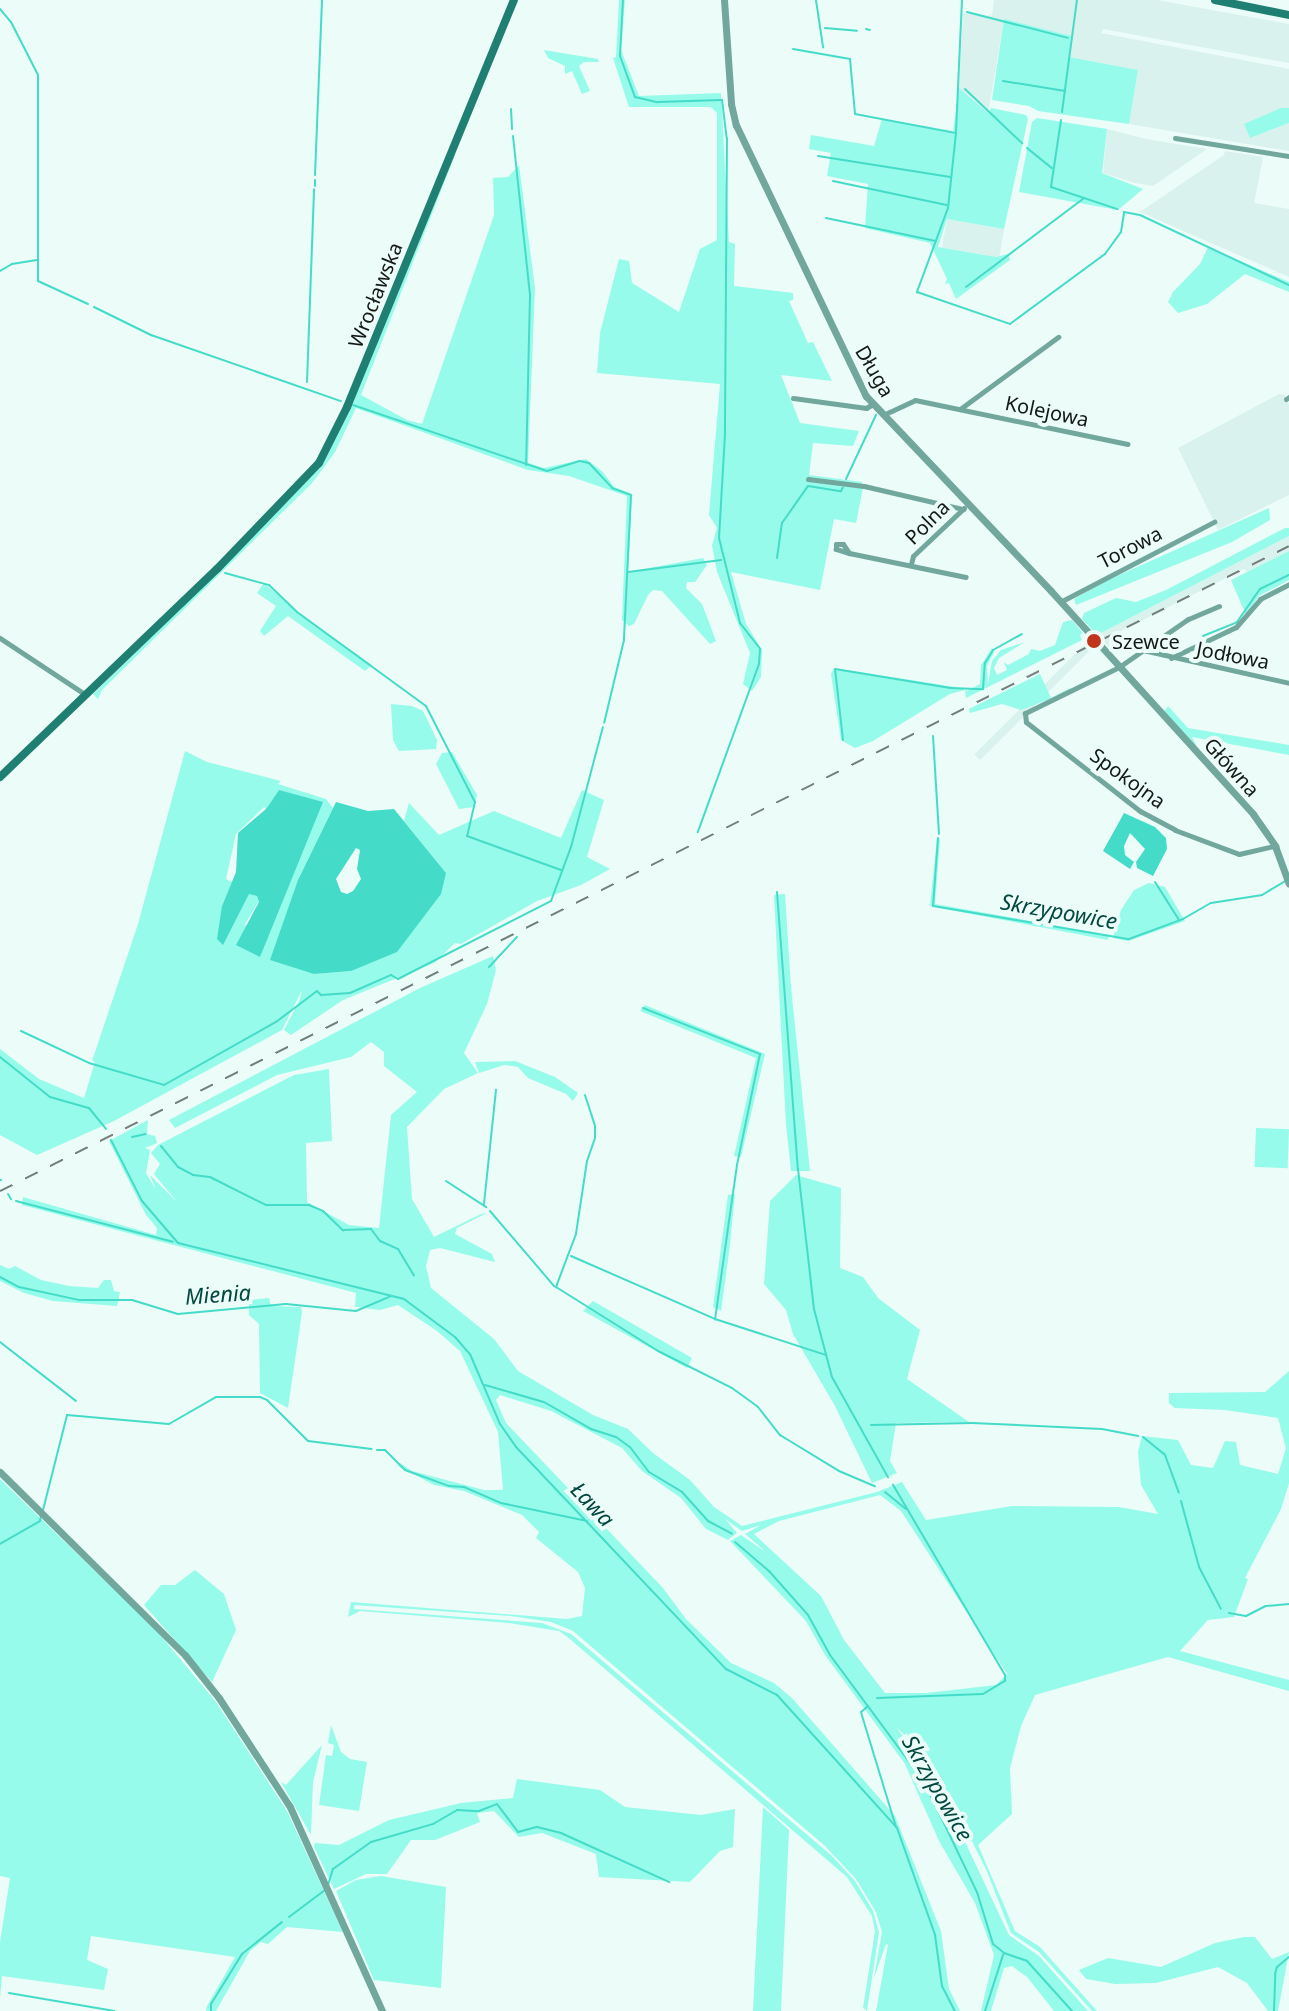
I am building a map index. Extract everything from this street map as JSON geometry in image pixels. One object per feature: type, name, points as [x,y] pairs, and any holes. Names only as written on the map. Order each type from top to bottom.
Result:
[{"type":"main road","name":"Wrocławska","points":[[0,777],[87,696],[303,483],[330,444],[514,0]]},
{"type":"main road","points":[[1215,0],[1289,15]]},
{"type":"street","name":"Długa","points":[[724,0],[731,104],[736,125],[861,387],[966,507],[1060,602],[1134,683]]},
{"type":"street","points":[[1175,138],[1289,156]]},
{"type":"street","name":"Kolejowa","points":[[960,409],[1058,337]]},
{"type":"street","points":[[793,398],[866,408],[873,404]]},
{"type":"street","name":"Kolejowa","points":[[883,415],[915,400],[1128,444]]},
{"type":"street","points":[[808,479],[864,486],[966,507]]},
{"type":"street","name":"Polna","points":[[911,564],[913,556],[966,507]]},
{"type":"street","name":"Torowa","points":[[1060,602],[1214,522]]},
{"type":"street","name":"Polna","points":[[849,553],[966,577]]},
{"type":"street","points":[[1170,659],[1236,627],[1260,599],[1289,584]]},
{"type":"street","points":[[1119,667],[1188,619],[1219,606]]},
{"type":"street","points":[[0,638],[87,696]]},
{"type":"street","name":"Jodłowa","points":[[1143,650],[1170,659],[1289,683]]},
{"type":"street","name":"Spokojna","points":[[1119,667],[1025,713],[1026,722],[1118,794],[1175,830],[1239,854],[1275,846]]},
{"type":"street","name":"Główna","points":[[1134,683],[1253,814],[1275,846],[1289,884]]},
{"type":"street","points":[[0,1472],[185,1655],[219,1698],[290,1807],[382,2011]]},
{"type":"shaded area","points":[[619,0],[625,0],[621,50],[639,96],[721,93],[729,242],[735,244],[734,286],[793,293],[793,300],[789,301],[808,343],[813,342],[832,381],[781,375],[800,423],[859,431],[853,446],[813,443],[809,475],[862,482],[863,488],[856,523],[834,519],[820,590],[731,572],[746,624],[762,650],[761,677],[752,691],[743,684],[750,653],[717,572],[712,545],[717,528],[709,515],[720,384],[597,373],[600,333],[619,259],[629,261],[632,283],[679,312],[700,249],[717,240],[717,113],[711,107],[629,107],[613,58],[616,57]]},
{"type":"shaded area","points":[[994,0],[1157,0],[1289,24],[1289,63],[1103,29],[1101,33],[1289,69],[1289,108],[1281,108],[1250,138],[1289,123],[1289,151],[1129,124],[1138,70],[1068,57],[1004,19],[988,114],[959,88],[963,13],[992,16]]},
{"type":"shaded area","points":[[1004,19],[1071,36],[1069,57],[1138,70],[1129,124],[1038,111],[1029,106],[992,100]]},
{"type":"shaded area","points":[[544,50],[598,59],[599,62],[584,62],[579,66],[590,91],[582,94],[572,71],[565,74],[565,66],[548,58]]},
{"type":"shaded area","points":[[959,88],[988,113],[991,108],[1026,115],[1028,119],[1004,229],[947,219],[938,247],[996,257],[1008,254],[1010,260],[956,299],[949,283],[945,284],[947,279],[930,243],[865,228],[868,184],[827,176],[831,153],[809,149],[811,135],[874,146],[882,119],[953,131]]},
{"type":"shaded area","points":[[1281,108],[1289,108],[1289,123],[1250,138],[1244,124]]},
{"type":"shaded area","points":[[1037,118],[1107,129],[1102,173],[1143,189],[1118,210],[1019,192],[1032,122]]},
{"type":"shaded area","points":[[1107,129],[1207,149],[1153,186],[1135,183],[1103,173]]},
{"type":"shaded area","points":[[456,147],[361,395],[407,420],[422,424],[494,215],[493,178],[508,177],[519,165],[535,288],[528,463],[544,468],[586,459],[603,472],[614,487],[632,494],[628,572],[703,558],[707,565],[695,582],[687,582],[686,588],[702,604],[716,641],[710,644],[662,591],[653,590],[648,595],[634,624],[629,626],[622,620],[627,496],[569,476],[528,470],[356,408],[335,452],[312,483],[102,690],[98,699],[93,694],[219,571],[321,464]]},
{"type":"shaded area","points":[[1225,151],[1263,157],[1254,203],[1289,209],[1289,277],[1140,212],[1224,155]]},
{"type":"shaded area","points":[[947,219],[1004,229],[999,258],[942,248]]},
{"type":"shaded area","points":[[1208,247],[1289,282],[1289,292],[1245,274],[1207,304],[1178,313],[1168,302],[1173,292],[1200,264]]},
{"type":"shaded area","points":[[1279,394],[1285,395],[1289,405],[1289,495],[1218,530],[1178,448]]},
{"type":"shaded area","points":[[1269,508],[1270,520],[1232,542],[1076,605],[1074,599],[1108,580]]},
{"type":"shaded area","points":[[1289,528],[1289,536],[1097,635],[1082,619],[1084,613],[1116,598],[1136,602],[1166,590]]},
{"type":"shaded area","points":[[1289,536],[1289,551],[1247,572],[1244,569],[1109,637],[1111,649],[1097,635]]},
{"type":"shaded area","points":[[1289,551],[1289,580],[1259,596],[1246,615],[1231,580]]},
{"type":"shaded area","points":[[264,583],[295,610],[372,665],[365,671],[288,616],[264,636],[260,631],[276,606],[257,593]]},
{"type":"shaded area","points":[[1072,620],[1083,633],[1080,635],[1082,640],[966,698],[965,690],[950,694],[873,741],[855,748],[841,740],[831,674],[834,668],[962,688],[967,691],[980,684],[981,665],[992,648],[994,652],[987,666],[988,684],[992,661],[1001,650],[1025,642],[999,658],[994,668],[997,675],[1007,670],[1004,662],[1008,665],[1029,654],[1031,649],[1040,651],[1055,645],[1063,622]]},
{"type":"shaded area","points":[[1089,640],[1095,646],[980,760],[974,755]]},
{"type":"shaded area","points":[[1040,674],[1051,698],[1070,688],[1072,691],[1021,710],[1002,704],[970,713],[969,709]]},
{"type":"shaded area","points":[[391,704],[412,706],[423,711],[437,740],[436,749],[399,751],[393,740]]},
{"type":"shaded area","points":[[1168,706],[1188,728],[1289,745],[1289,755],[1192,737],[1197,747],[1164,712]]},
{"type":"shaded area","points":[[185,751],[207,762],[281,781],[278,784],[326,799],[333,808],[298,880],[313,974],[351,971],[446,873],[404,821],[409,803],[439,835],[494,811],[561,838],[582,790],[604,800],[587,857],[610,869],[581,885],[537,901],[461,944],[455,943],[434,963],[343,1000],[291,1035],[284,1030],[302,990],[282,1030],[114,1121],[37,1155],[0,1135],[0,1049],[39,1079],[84,1098],[95,1062],[92,1061],[138,924]],"holes":[[[279,790],[260,957],[245,924],[259,901],[257,896],[249,893],[223,944],[222,906],[232,882],[226,879],[236,834],[264,807],[266,809]]]},
{"type":"shaded area","points":[[452,752],[477,795],[474,807],[459,809],[436,764],[442,753]]},
{"type":"shaded area","points":[[279,790],[323,802],[260,957],[236,945],[259,902],[257,896],[249,894],[223,945],[217,939],[222,906],[236,872],[238,833],[266,809]]},
{"type":"shaded area","points":[[336,802],[368,811],[394,809],[446,873],[441,894],[397,952],[351,971],[314,974],[270,960],[298,880]],"holes":[[[356,848],[360,850],[357,869],[361,879],[353,891],[347,894],[341,892],[336,879]]]},
{"type":"shaded area","points":[[1124,813],[1155,827],[1166,838],[1167,849],[1153,876],[1137,868],[1136,862],[1145,849],[1130,833],[1124,846],[1125,855],[1134,862],[1130,869],[1103,851]]},
{"type":"shaded area","points":[[937,838],[940,839],[935,904],[1109,935],[1108,940],[930,906]]},
{"type":"shaded area","points":[[1149,883],[1165,887],[1185,921],[1128,941],[1113,938],[1121,910],[1134,890]]},
{"type":"shaded area","points":[[785,894],[810,1171],[791,1171],[786,1125],[774,895]]},
{"type":"shaded area","points":[[493,956],[496,970],[487,1004],[464,1053],[478,1073],[444,1089],[407,1127],[412,1199],[434,1237],[487,1213],[457,1228],[455,1234],[492,1254],[495,1262],[440,1248],[430,1250],[426,1266],[431,1288],[494,1339],[518,1371],[593,1415],[628,1429],[653,1453],[690,1480],[714,1507],[742,1526],[877,1492],[902,1482],[926,1520],[1012,1506],[1119,1507],[1158,1514],[1141,1485],[1138,1452],[1142,1436],[1178,1440],[1191,1465],[1213,1468],[1225,1441],[1236,1442],[1240,1465],[1278,1474],[1286,1448],[1278,1418],[1225,1410],[1175,1408],[1169,1403],[1169,1393],[1265,1392],[1289,1371],[1289,1483],[1281,1509],[1245,1578],[1248,1579],[1234,1617],[1208,1620],[1180,1651],[1289,1680],[1289,1691],[1168,1657],[1035,1695],[1021,1726],[1010,1768],[1012,1814],[978,1845],[1015,1931],[1040,1947],[1097,2011],[1092,2011],[1039,1952],[1011,1933],[986,1869],[938,1774],[920,1749],[896,1727],[934,1776],[1009,1935],[1039,1956],[1088,2011],[1054,2011],[1027,1977],[1012,1966],[1004,1968],[991,2011],[981,2011],[994,1955],[975,1903],[939,1841],[905,1764],[825,1655],[806,1621],[730,1541],[741,1535],[766,1552],[745,1534],[761,1525],[742,1531],[725,1519],[737,1533],[728,1540],[706,1529],[681,1498],[642,1471],[622,1448],[551,1411],[500,1395],[496,1400],[506,1423],[663,1588],[686,1619],[731,1663],[774,1683],[792,1698],[895,1816],[941,1931],[949,1989],[960,2011],[876,2011],[888,1945],[874,1978],[882,1932],[876,1912],[856,1879],[824,1845],[573,1631],[551,1622],[511,1616],[354,1605],[354,1609],[542,1623],[571,1634],[832,1856],[855,1881],[873,1911],[879,1932],[867,2011],[863,2008],[875,1931],[872,1916],[847,1877],[570,1639],[559,1631],[509,1623],[360,1611],[348,1617],[351,1602],[567,1619],[582,1616],[585,1588],[578,1572],[536,1538],[539,1532],[522,1515],[464,1491],[434,1485],[398,1466],[400,1463],[412,1471],[484,1490],[503,1490],[498,1432],[460,1351],[437,1331],[398,1305],[380,1310],[355,1307],[356,1293],[22,1205],[23,1197],[156,1235],[157,1228],[146,1215],[109,1141],[148,1120],[147,1134],[155,1136],[157,1143],[145,1148],[150,1150],[146,1173],[156,1190],[150,1175],[178,1203],[154,1174],[160,1164],[151,1153],[158,1145],[294,1075],[329,1069],[332,1141],[306,1143],[307,1202],[349,1225],[379,1228],[391,1115],[417,1092],[384,1066],[384,1052],[371,1042],[351,1057],[277,1075],[175,1128],[169,1120],[420,988]],"holes":[[[880,1495],[901,1511],[1007,1674],[996,1685],[926,1693],[885,1693],[844,1640],[821,1596],[754,1534],[779,1521]]]},
{"type":"shaded area","points":[[645,1005],[765,1054],[741,1157],[734,1156],[756,1058],[640,1011]]},
{"type":"shaded area","points":[[515,1061],[555,1077],[578,1093],[573,1101],[566,1094],[528,1078],[518,1067],[504,1065],[479,1073],[475,1062]]},
{"type":"shaded area","points":[[1256,1128],[1289,1129],[1288,1168],[1255,1167]]},
{"type":"shaded area","points":[[796,1175],[841,1188],[840,1268],[863,1277],[878,1298],[920,1330],[907,1379],[969,1422],[896,1423],[890,1461],[897,1473],[872,1483],[835,1406],[793,1334],[786,1310],[764,1284],[770,1201]]},
{"type":"shaded area","points":[[735,1194],[721,1311],[713,1307],[728,1195]]},
{"type":"shaded area","points":[[0,1265],[9,1269],[15,1266],[41,1280],[69,1286],[98,1288],[104,1280],[111,1280],[114,1291],[120,1292],[117,1306],[53,1301],[24,1293],[0,1281]]},
{"type":"shaded area","points":[[269,1298],[271,1306],[301,1307],[302,1312],[288,1408],[260,1393],[259,1324],[249,1315],[249,1300]]},
{"type":"shaded area","points":[[593,1301],[692,1358],[687,1368],[583,1311]]},
{"type":"shaded area","points":[[0,1479],[156,1630],[216,1702],[287,1811],[343,1932],[287,1927],[268,1944],[261,1942],[250,1951],[216,2011],[206,2011],[207,2006],[235,1957],[91,1936],[87,1960],[108,1969],[104,1990],[2,1976],[0,1998],[0,1942],[10,1878],[0,1876]]},
{"type":"shaded area","points":[[195,1570],[224,1594],[236,1630],[212,1682],[144,1605],[161,1585],[175,1585]]},
{"type":"shaded area","points":[[331,1725],[341,1752],[350,1759],[367,1762],[359,1811],[319,1805],[326,1755],[332,1756],[334,1745],[328,1743]]},
{"type":"shaded area","points":[[322,1745],[313,1782],[311,1835],[281,1782],[286,1785]]},
{"type":"shaded area","points":[[517,1779],[600,1790],[625,1807],[701,1815],[735,1809],[733,1847],[720,1851],[690,1882],[599,1877],[596,1854],[542,1833],[519,1837],[494,1811],[477,1813],[480,1822],[435,1840],[411,1840],[387,1874],[366,1874],[334,1889],[314,1847],[315,1843],[339,1845],[389,1820],[461,1803],[513,1798]]},
{"type":"shaded area","points":[[763,1807],[789,1830],[781,2011],[753,2011]]},
{"type":"shaded area","points":[[381,1876],[446,1887],[441,1988],[374,1980],[336,1891],[356,1880]]},
{"type":"shaded area","points":[[1255,1937],[1272,1959],[1289,1952],[1278,2011],[1268,2011],[1247,1983],[1218,1967],[1156,1983],[1115,1984],[1086,1979],[1079,1970],[1108,1958],[1161,1967],[1215,1943]]},
{"type":"waterway","points":[[315,175],[322,0]]},
{"type":"waterway","points":[[623,0],[620,56],[635,97],[657,102],[722,100],[727,138],[725,434],[719,538],[740,623],[760,649],[759,664],[698,832]]},
{"type":"waterway","points":[[816,0],[823,47]]},
{"type":"waterway","points":[[956,132],[962,0]]},
{"type":"waterway","points":[[1062,112],[1077,0]]},
{"type":"waterway","points":[[0,9],[11,22],[38,75],[38,281],[88,304]]},
{"type":"waterway","points":[[967,12],[1068,38]]},
{"type":"waterway","points":[[825,28],[857,31]]},
{"type":"waterway","points":[[866,29],[870,30]]},
{"type":"waterway","points":[[793,49],[850,59],[855,114],[956,133],[948,208],[917,292],[1010,324],[1105,254],[1121,232],[1124,212],[1140,215],[1289,285]]},
{"type":"waterway","points":[[1003,81],[1065,91]]},
{"type":"waterway","points":[[965,89],[1022,143]]},
{"type":"waterway","points":[[511,109],[512,129]]},
{"type":"waterway","points":[[1061,120],[1051,187],[1117,209]]},
{"type":"waterway","points":[[513,136],[530,294],[526,465]]},
{"type":"waterway","points":[[1027,148],[1052,168]]},
{"type":"waterway","points":[[818,156],[950,177]]},
{"type":"waterway","points":[[315,180],[315,186]]},
{"type":"waterway","points":[[833,181],[947,205]]},
{"type":"waterway","points":[[307,382],[314,189]]},
{"type":"waterway","points":[[966,287],[1084,198]]},
{"type":"waterway","points":[[826,218],[936,241]]},
{"type":"waterway","points":[[0,271],[12,264],[37,260]]},
{"type":"waterway","points":[[94,307],[151,335],[341,401]]},
{"type":"waterway","points":[[353,405],[547,471],[580,461],[589,463],[612,488],[631,495],[624,640],[604,723]]},
{"type":"waterway","points":[[846,479],[876,415]]},
{"type":"waterway","points":[[777,558],[782,523],[808,486],[841,491],[843,487]]},
{"type":"waterway","points":[[628,572],[721,560]]},
{"type":"waterway","points":[[225,573],[269,585],[297,612],[426,706],[475,802],[467,836],[561,870]]},
{"type":"waterway","points":[[1203,636],[1237,622],[1260,589],[1289,575]]},
{"type":"waterway","points":[[843,740],[835,669],[950,688],[983,689],[985,663],[993,650],[1022,634]]},
{"type":"waterway","points":[[21,1031],[89,1063],[164,1085],[276,1022],[317,991],[321,995],[350,993],[391,975],[398,979],[551,901],[571,847],[603,727]]},
{"type":"waterway","name":"Skrzypowice","points":[[933,736],[939,834]]},
{"type":"waterway","name":"Skrzypowice","points":[[938,838],[933,906],[1129,939],[1183,919],[1211,903],[1262,895],[1285,881]]},
{"type":"waterway","points":[[1155,882],[1179,920]]},
{"type":"waterway","points":[[777,892],[798,1169],[814,1309],[832,1377],[888,1477]]},
{"type":"waterway","points":[[489,967],[517,937]]},
{"type":"waterway","points":[[643,1008],[760,1054],[737,1165],[715,1319]]},
{"type":"waterway","name":"Ława","points":[[0,1057],[50,1097],[89,1108],[106,1129]]},
{"type":"waterway","points":[[484,1204],[496,1090]]},
{"type":"waterway","points":[[585,1095],[595,1126],[595,1138],[587,1161],[576,1234],[556,1287],[658,1351],[732,1388],[758,1407],[780,1435],[839,1471],[875,1486]]},
{"type":"waterway","name":"Ława","points":[[132,1137],[146,1134]]},
{"type":"waterway","name":"Ława","points":[[111,1140],[142,1201],[178,1243],[404,1299],[455,1337],[470,1354],[500,1424],[516,1447],[726,1669],[777,1695],[897,1828],[935,1935],[942,1986],[955,2011]]},
{"type":"waterway","name":"Ława","points":[[161,1146],[178,1167],[193,1175],[210,1177],[266,1205],[309,1205],[323,1211],[343,1230],[371,1229],[380,1241],[398,1249],[414,1276]]},
{"type":"waterway","points":[[446,1181],[486,1207]]},
{"type":"waterway","points":[[8,1194],[11,1199]]},
{"type":"waterway","points":[[16,1201],[173,1242]]},
{"type":"waterway","points":[[490,1211],[554,1286]]},
{"type":"waterway","points":[[571,1256],[715,1319],[826,1355]]},
{"type":"waterway","name":"Mienia","points":[[0,1277],[19,1287],[79,1300],[132,1300],[178,1314],[286,1304],[356,1311],[391,1296]]},
{"type":"waterway","points":[[0,1342],[76,1401]]},
{"type":"waterway","name":"Skrzypowice","points":[[485,1385],[544,1402],[591,1429],[616,1437],[630,1447],[649,1472],[682,1492],[708,1521],[732,1534]]},
{"type":"waterway","points":[[43,1510],[67,1415],[169,1424],[216,1397],[260,1397],[267,1400],[308,1441],[372,1449]]},
{"type":"waterway","points":[[871,1425],[972,1423],[1102,1429],[1138,1436]]},
{"type":"waterway","points":[[1143,1437],[1165,1455],[1179,1493]]},
{"type":"waterway","points":[[377,1450],[385,1450],[405,1470],[449,1486],[464,1487],[501,1503],[587,1521]]},
{"type":"waterway","points":[[877,1698],[983,1694],[1005,1681],[1005,1675],[893,1485]]},
{"type":"waterway","points":[[885,1492],[906,1509]]},
{"type":"waterway","points":[[1181,1501],[1199,1567],[1221,1609]]},
{"type":"waterway","points":[[0,1544],[40,1521],[41,1516]]},
{"type":"waterway","name":"Skrzypowice","points":[[735,1542],[769,1571],[808,1615],[830,1655],[929,1792],[977,1892],[993,1944],[1004,1953],[1027,1961],[1072,2011]]},
{"type":"waterway","points":[[1229,1613],[1246,1616],[1266,1606],[1289,1604]]},
{"type":"waterway","points":[[868,1706],[861,1712],[896,1827]]},
{"type":"waterway","points":[[328,1885],[333,1869],[371,1842],[433,1824],[457,1810],[479,1811],[497,1804],[518,1832],[537,1827],[561,1833],[669,1882]]},
{"type":"waterway","points":[[289,1917],[325,1890]]},
{"type":"waterway","points":[[211,2011],[211,2004],[242,1954],[282,1922]]},
{"type":"waterway","points":[[985,2011],[1003,1955]]},
{"type":"waterway","points":[[1274,2011],[1275,1974],[1277,1967],[1289,1957]]},
{"type":"waterway","points":[[9,1993],[114,2011]]},
{"type":"railway","points":[[0,1191],[1289,546]]},
{"type":"place","name":"Szewce","points":[[1094,641]]}]
